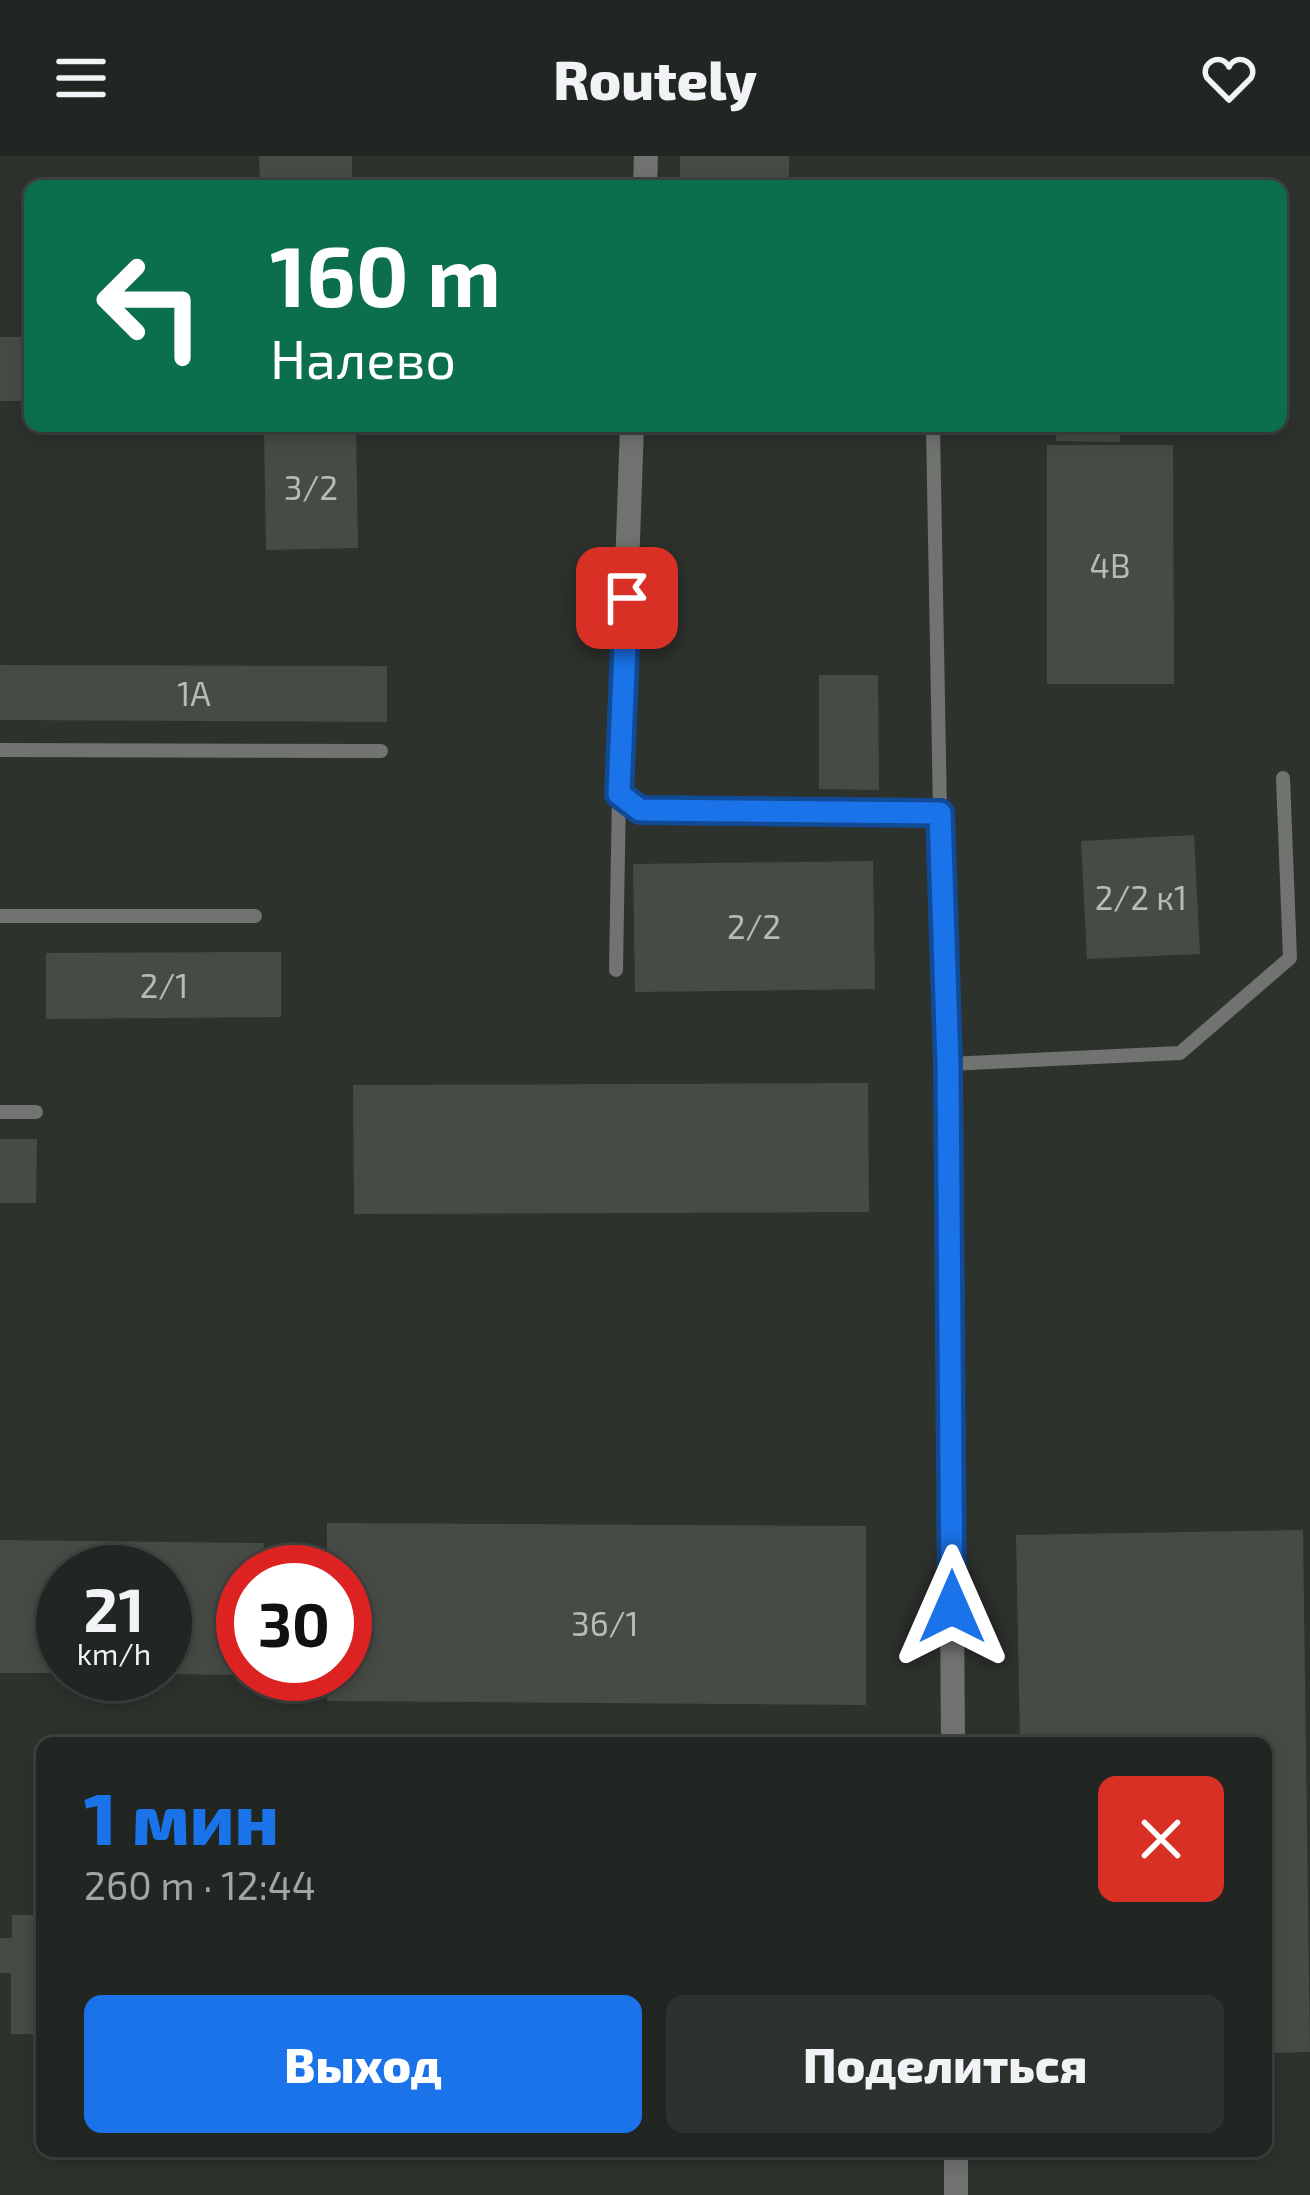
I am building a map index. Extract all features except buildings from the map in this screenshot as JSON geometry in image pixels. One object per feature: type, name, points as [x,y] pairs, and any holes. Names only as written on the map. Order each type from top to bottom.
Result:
[{"type":"street","points":[[632,432],[619,794],[640,810],[940,813],[948,1064],[953,1737]]},
{"type":"street","points":[[956,2157],[956,2195]]},
{"type":"lane","points":[[933,432],[940,813]]},
{"type":"lane","points":[[0,749],[381,751]]},
{"type":"lane","points":[[948,1064],[1180,1053],[1290,958],[1283,778]]},
{"type":"lane","points":[[616,970],[619,794]]},
{"type":"lane","points":[[0,916],[255,916]]},
{"type":"lane","points":[[0,1112],[36,1112]]},
{"type":"route","points":[[627,598],[619,794],[640,810],[940,813],[948,1064],[952,1607]]}]
